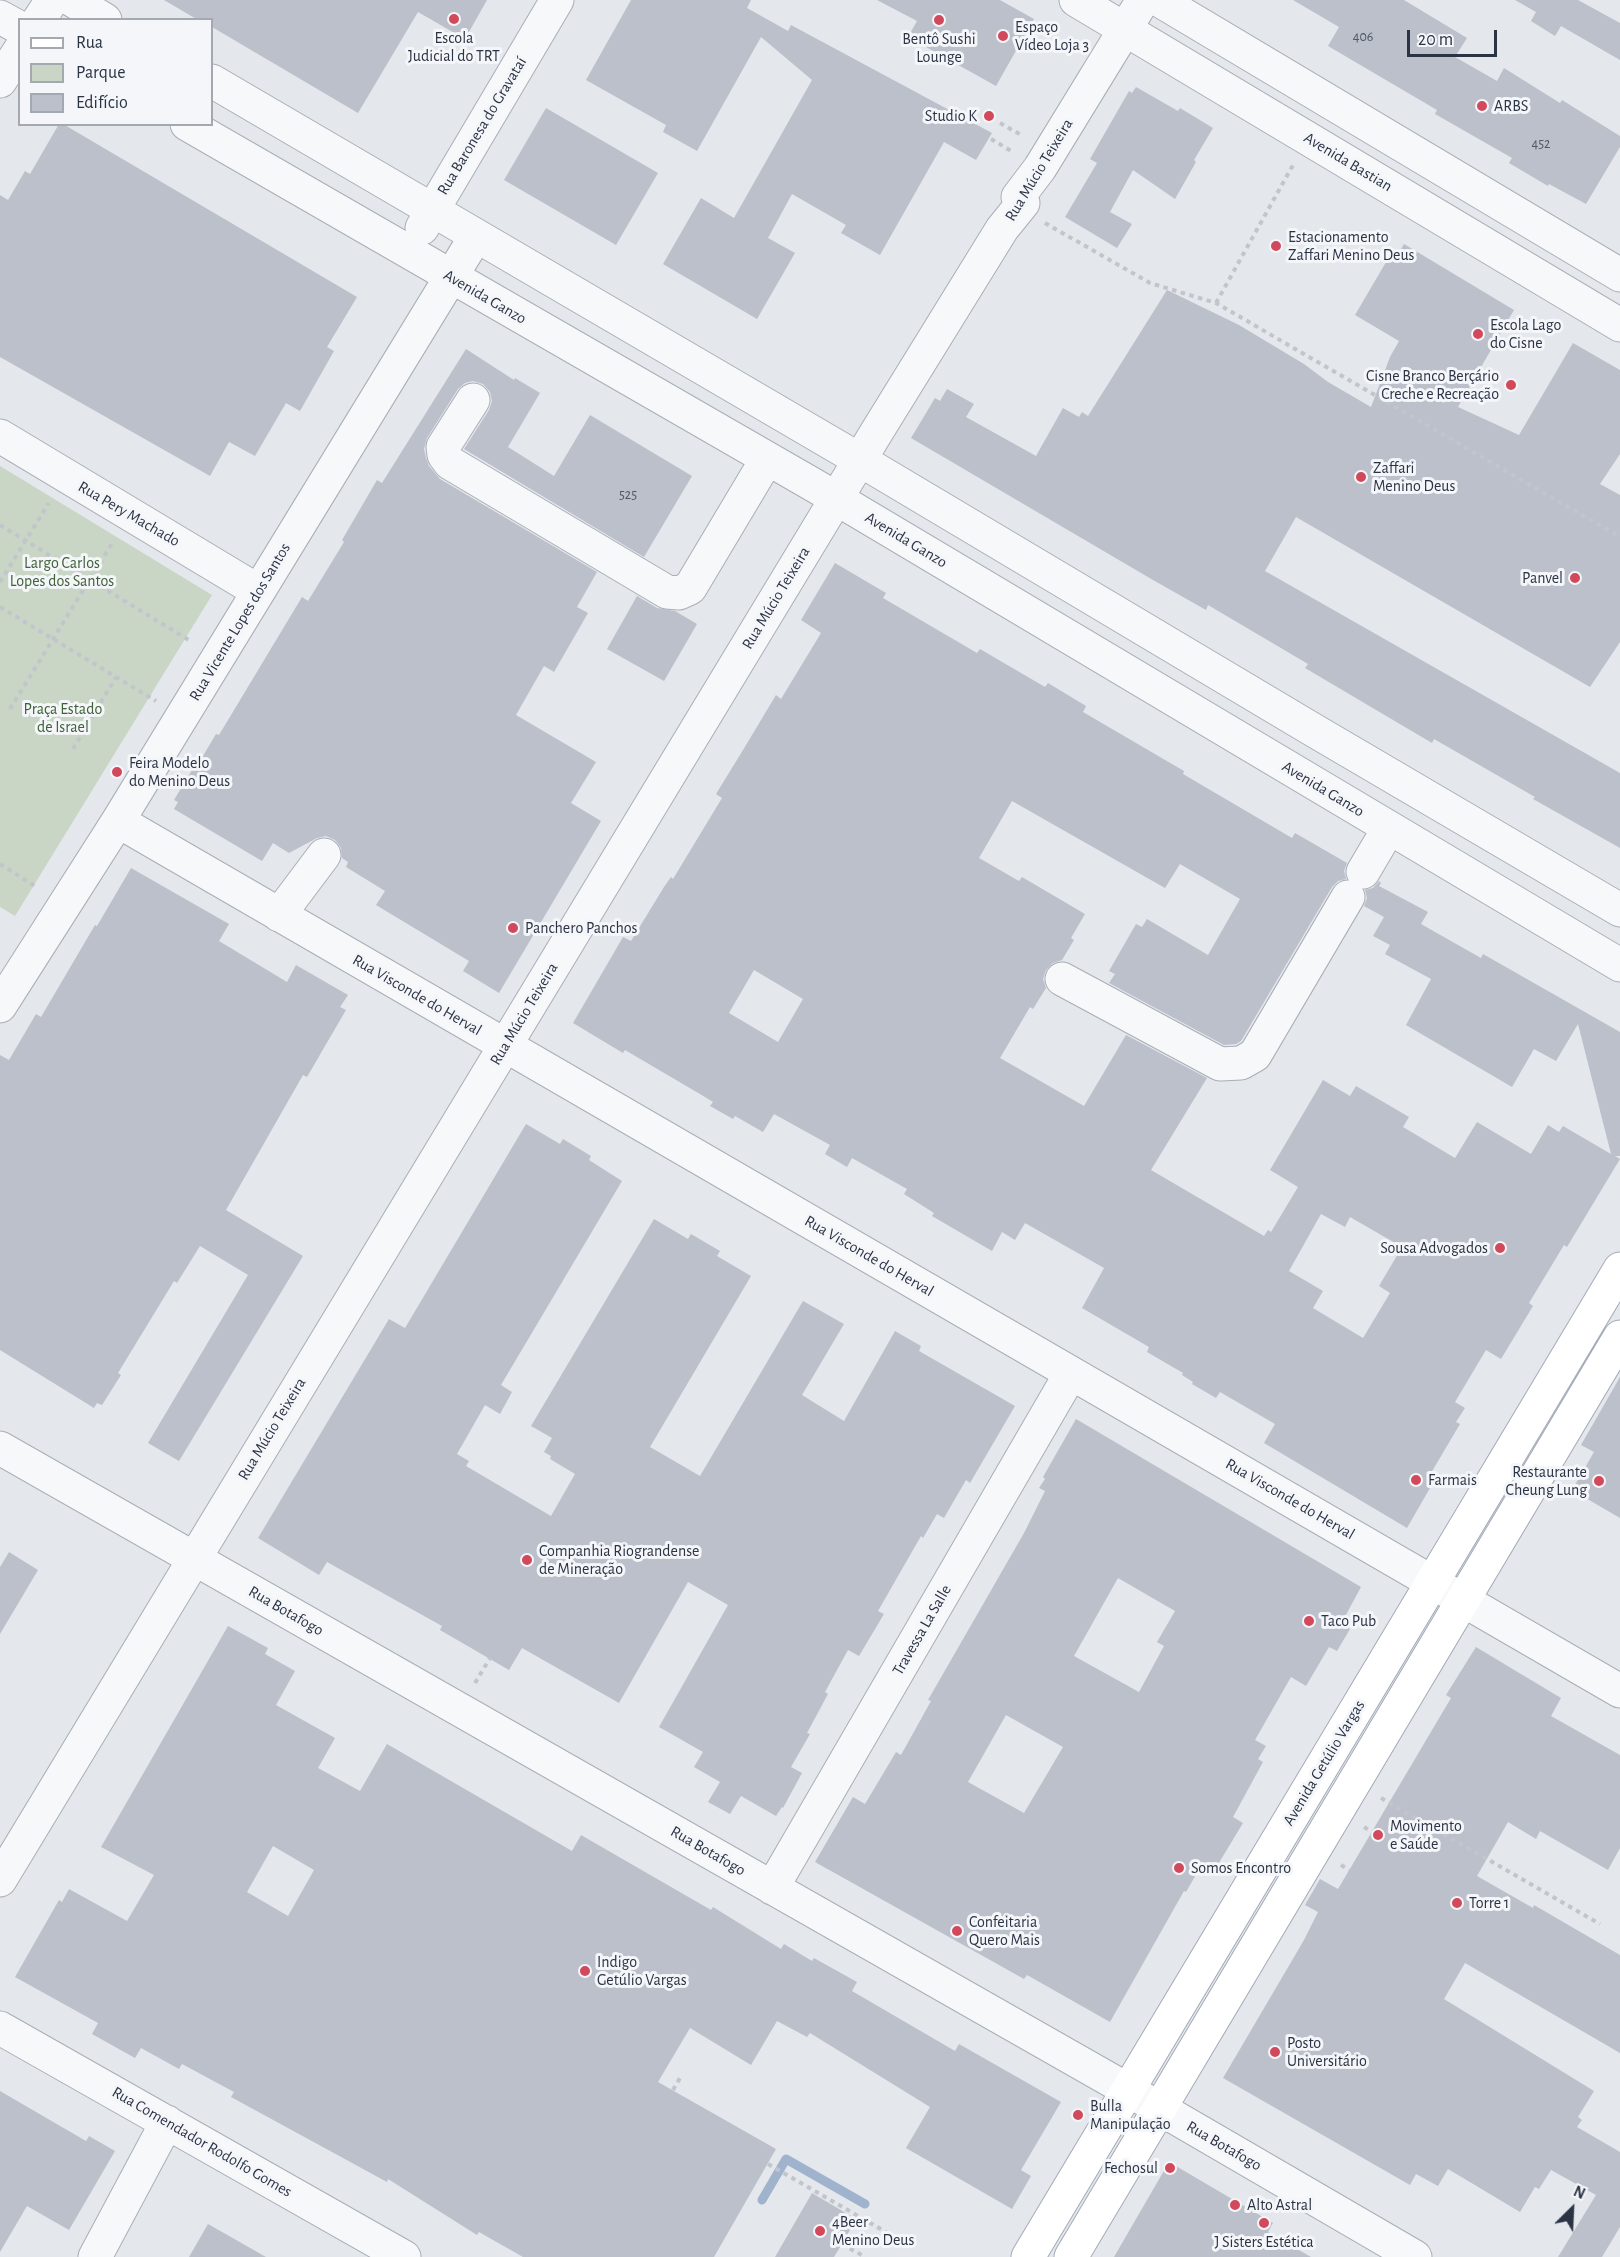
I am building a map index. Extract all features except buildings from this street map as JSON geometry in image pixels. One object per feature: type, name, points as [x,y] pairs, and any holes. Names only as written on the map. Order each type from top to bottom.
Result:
[{"type":"main road","name":"Avenida Getúlio Vargas","points":[[1028,2257],[1620,1269]]},
{"type":"main road","points":[[1071,2257],[1620,1337]]},
{"type":"main road","points":[[1439,1570],[1470,1588]]},
{"type":"street","points":[[40,18],[52,0]]},
{"type":"street","points":[[72,0],[102,18]]},
{"type":"street","name":"Rua Baronesa do Gravataí","points":[[408,252],[557,0]]},
{"type":"street","name":"Avenida Bastian","points":[[1076,0],[1620,325]]},
{"type":"street","name":"Rua Múcio Teixeira","points":[[0,1880],[836,499],[1002,229],[1023,203],[1018,197],[1040,168],[1143,0]]},
{"type":"street","points":[[1159,0],[1620,275]]},
{"type":"street","points":[[0,17],[18,27]]},
{"type":"street","points":[[0,81],[18,53]]},
{"type":"street","points":[[213,82],[860,460],[1314,731],[1620,910]]},
{"type":"street","name":"Avenida Ganzo","points":[[190,126],[836,499],[1620,965]]},
{"type":"street","points":[[1399,193],[1420,156]]},
{"type":"street","name":"Rua Vicente Lopes dos Santos","points":[[0,1006],[118,821],[476,236]]},
{"type":"street","points":[[473,400],[443,447],[444,455],[450,463],[667,592],[679,593],[690,588],[767,459]]},
{"type":"street","name":"Rua Pery Machado","points":[[0,436],[258,591]]},
{"type":"street","points":[[1291,770],[1314,731]]},
{"type":"street","name":"Rua Visconde do Herval","points":[[118,821],[1071,1373],[1439,1570]]},
{"type":"street","points":[[1062,979],[1220,1064],[1241,1063],[1255,1055],[1389,828]]},
{"type":"street","points":[[279,915],[324,855]]},
{"type":"street","name":"Travessa La Salle","points":[[772,1888],[1071,1373]]},
{"type":"street","name":"Rua Botafogo","points":[[0,1448],[1128,2090],[1415,2257]]},
{"type":"street","points":[[1470,1588],[1620,1691]]},
{"type":"street","name":"Rua Comendador Rodolfo Gomes","points":[[0,2028],[404,2257]]},
{"type":"street","points":[[95,2257],[167,2122]]},
{"type":"path","points":[[1000,123],[1008,128]]},
{"type":"path","points":[[991,139],[999,144]]},
{"type":"path","points":[[1216,303],[1309,139]]},
{"type":"path","points":[[1018,208],[1150,283],[1216,303],[1620,537]]},
{"type":"path","points":[[0,582],[65,477]]},
{"type":"path","points":[[10,709],[129,513]]},
{"type":"path","points":[[0,525],[218,657]]},
{"type":"path","points":[[0,607],[181,717]]},
{"type":"path","points":[[73,749],[116,677]]},
{"type":"path","points":[[0,864],[65,905]]},
{"type":"path","points":[[1355,1782],[1600,1924]]},
{"type":"path","points":[[673,2090],[680,2078]]},
{"type":"path","points":[[768,2164],[886,2232]]},
{"type":"path","points":[[842,2244],[865,2257]]},
{"type":"green space","points":[[0,466],[212,595],[15,916],[0,907]]},
{"type":"waterway","points":[[762,2200],[786,2159],[865,2204]]},
{"type":"place","name":"Escola Judicial do TRT","points":[[454,19]]},
{"type":"place","name":"Bentô Sushi Lounge","points":[[939,20]]},
{"type":"place","name":"Espaço Vídeo Loja 3","points":[[1003,36]]},
{"type":"place","name":"ARBS","points":[[1482,106]]},
{"type":"place","name":"Studio K","points":[[989,116]]},
{"type":"place","name":"Estacionamento Zaffari Menino Deus","points":[[1276,246]]},
{"type":"place","name":"Escola Lago do Cisne","points":[[1478,334]]},
{"type":"place","name":"Cisne Branco Berçário Creche e Recreação","points":[[1511,385]]},
{"type":"place","name":"Zaffari Menino Deus","points":[[1361,477]]},
{"type":"place","name":"Panvel","points":[[1575,578]]},
{"type":"place","name":"Feira Modelo do Menino Deus","points":[[117,772]]},
{"type":"place","name":"Panchero Panchos","points":[[513,928]]},
{"type":"place","name":"Sousa Advogados","points":[[1500,1248]]},
{"type":"place","name":"Farmais","points":[[1416,1480]]},
{"type":"place","name":"Restaurante Cheung Lung","points":[[1599,1481]]},
{"type":"place","name":"Companhia Riograndense de Mineração","points":[[527,1560]]},
{"type":"place","name":"Taco Pub","points":[[1309,1621]]},
{"type":"place","name":"Movimento e Saúde","points":[[1378,1835]]},
{"type":"place","name":"Somos Encontro","points":[[1179,1868]]},
{"type":"place","name":"Torre 1","points":[[1457,1903]]},
{"type":"place","name":"Confeitaria Quero Mais","points":[[957,1931]]},
{"type":"place","name":"Indigo Getúlio Vargas","points":[[585,1971]]},
{"type":"place","name":"Posto Universitário","points":[[1275,2052]]},
{"type":"place","name":"Bulla Manipulação","points":[[1078,2115]]},
{"type":"place","name":"Fechosul","points":[[1170,2168]]},
{"type":"place","name":"Alto Astral","points":[[1235,2205]]},
{"type":"place","name":"J Sisters Estética","points":[[1264,2223]]},
{"type":"place","name":"4Beer Menino Deus","points":[[820,2231]]},
{"type":"park label","name":"Largo Carlos Lopes dos Santos","points":[[62,572]]},
{"type":"park label","name":"Praça Estado de Israel","points":[[63,718]]}]
